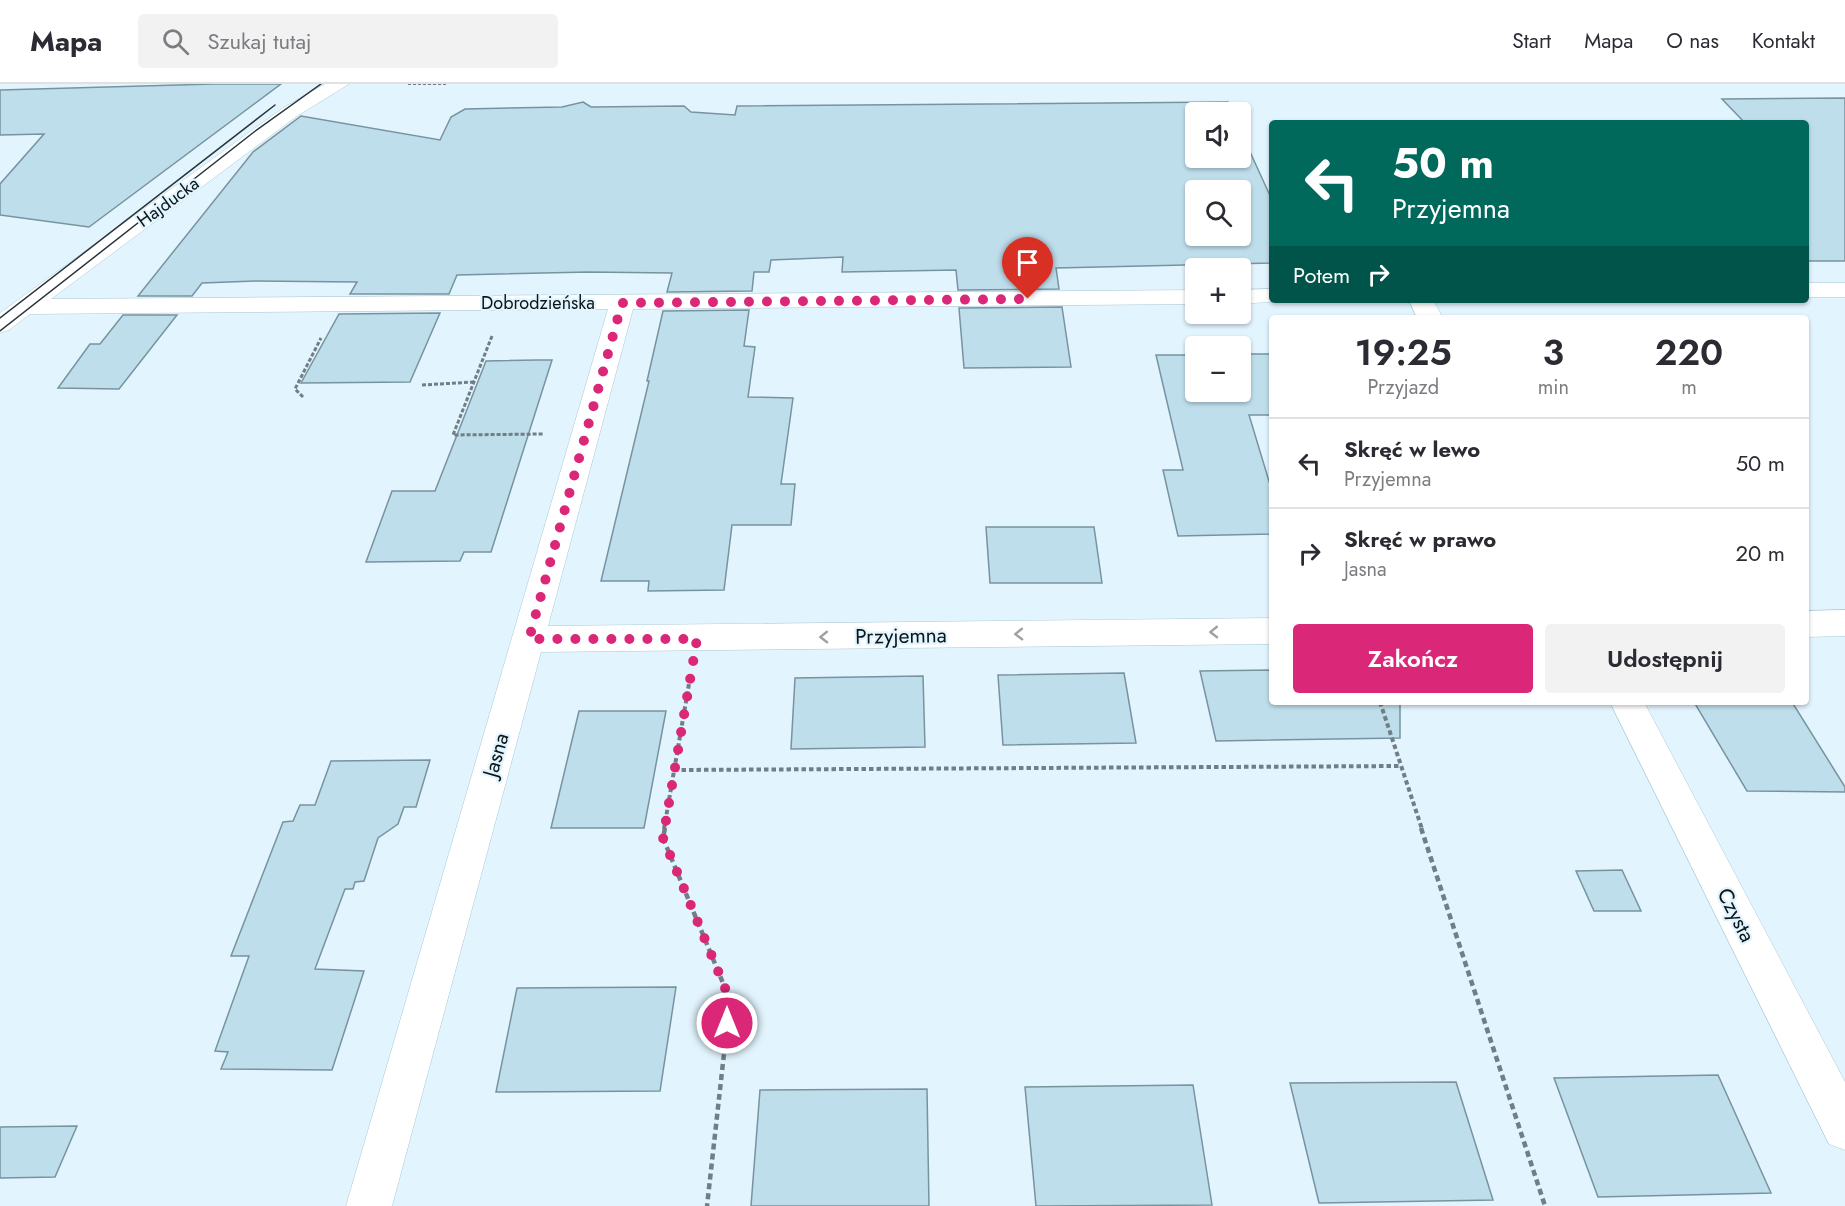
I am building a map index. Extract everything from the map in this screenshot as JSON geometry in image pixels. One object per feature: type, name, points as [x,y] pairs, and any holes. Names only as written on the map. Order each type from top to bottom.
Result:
[{"type":"street","name":"Hajducka","points":[[0,325],[290,112],[339,84]]},
{"type":"street","points":[[1809,290],[1845,290]]},
{"type":"street","name":"Dobrodzieńska","points":[[24,307],[1185,297]]},
{"type":"street","points":[[1251,297],[1269,297]]},
{"type":"street","name":"Jasna","points":[[369,1206],[622,303]]},
{"type":"street","points":[[1809,624],[1845,623]]},
{"type":"street","name":"Przyjemna","points":[[529,639],[697,639],[1269,631]]},
{"type":"street","name":"Czysta","points":[[1629,705],[1845,1128]]},
{"type":"path","points":[[408,84],[447,84]]},
{"type":"path","points":[[494,333],[453,435],[551,434]]},
{"type":"path","points":[[303,397],[295,389],[322,337]]},
{"type":"path","points":[[422,385],[474,382]]},
{"type":"path","points":[[697,639],[663,838],[730,1000],[707,1206]]},
{"type":"path","points":[[1381,705],[1545,1206]]},
{"type":"path","points":[[674,770],[1401,766]]},
{"type":"building","points":[[281,84],[89,227],[0,215],[0,184],[44,134],[0,135],[0,90]]},
{"type":"building","points":[[1845,98],[1845,261],[1809,261],[1809,120],[1742,120],[1722,99]]},
{"type":"building","points":[[583,102],[591,107],[684,106],[691,112],[735,115],[737,106],[1185,102],[1185,168],[1251,168],[1251,154],[1269,193],[1269,263],[1251,263],[1251,258],[1185,258],[1185,265],[1056,268],[1059,289],[958,290],[956,270],[842,272],[843,257],[771,260],[769,272],[754,272],[752,291],[667,292],[672,273],[589,272],[457,275],[449,294],[350,294],[357,282],[255,281],[202,283],[192,296],[138,296],[253,152],[301,116],[440,140],[451,117],[465,109],[562,107]]},
{"type":"building","points":[[1062,307],[1071,367],[964,368],[959,308]]},
{"type":"building","points":[[749,310],[744,346],[755,347],[748,397],[793,398],[781,484],[795,484],[791,525],[732,525],[724,590],[648,591],[649,581],[601,581],[649,381],[647,381],[663,311]]},
{"type":"building","points":[[440,313],[410,382],[301,383],[339,314]]},
{"type":"building","points":[[123,315],[177,315],[119,389],[58,388],[90,344],[100,344]]},
{"type":"building","points":[[1251,354],[1269,354],[1269,415],[1249,415],[1269,481],[1269,534],[1178,536],[1163,470],[1183,470],[1156,355],[1185,355],[1185,402],[1251,402]]},
{"type":"building","points":[[552,360],[491,552],[464,552],[460,561],[366,562],[392,491],[435,491],[486,361]]},
{"type":"building","points":[[986,527],[1094,527],[1102,583],[990,583]]},
{"type":"building","points":[[1269,670],[1269,705],[1400,705],[1400,738],[1216,741],[1200,671]]},
{"type":"building","points":[[1124,673],[1136,743],[1003,745],[998,675]]},
{"type":"building","points":[[923,676],[925,747],[791,749],[795,678]]},
{"type":"building","points":[[1696,705],[1794,705],[1845,787],[1845,792],[1747,791]]},
{"type":"building","points":[[579,711],[666,711],[644,828],[551,828]]},
{"type":"building","points":[[430,760],[416,807],[404,807],[398,824],[378,838],[364,881],[355,882],[353,889],[345,889],[315,969],[364,971],[332,1070],[221,1069],[228,1052],[215,1051],[249,956],[231,956],[283,822],[293,821],[300,805],[315,805],[331,761]]},
{"type":"building","points":[[1622,870],[1641,911],[1594,911],[1576,871]]},
{"type":"building","points":[[676,987],[660,1091],[496,1092],[517,988]]},
{"type":"building","points":[[1718,1075],[1771,1193],[1598,1197],[1554,1078]]},
{"type":"building","points":[[1456,1082],[1493,1200],[1319,1203],[1290,1083]]},
{"type":"building","points":[[1193,1085],[1212,1205],[1036,1206],[1025,1087]]},
{"type":"building","points":[[927,1089],[929,1206],[751,1206],[760,1090]]},
{"type":"building","points":[[77,1126],[55,1177],[0,1178],[0,1127]]},
{"type":"tram line","points":[[0,331],[254,132],[321,84]]},
{"type":"tram line","points":[[0,318],[275,105]]},
{"type":"route","points":[[727,1023],[730,1000],[663,838],[697,639],[529,639],[622,303],[1028,299]]}]
